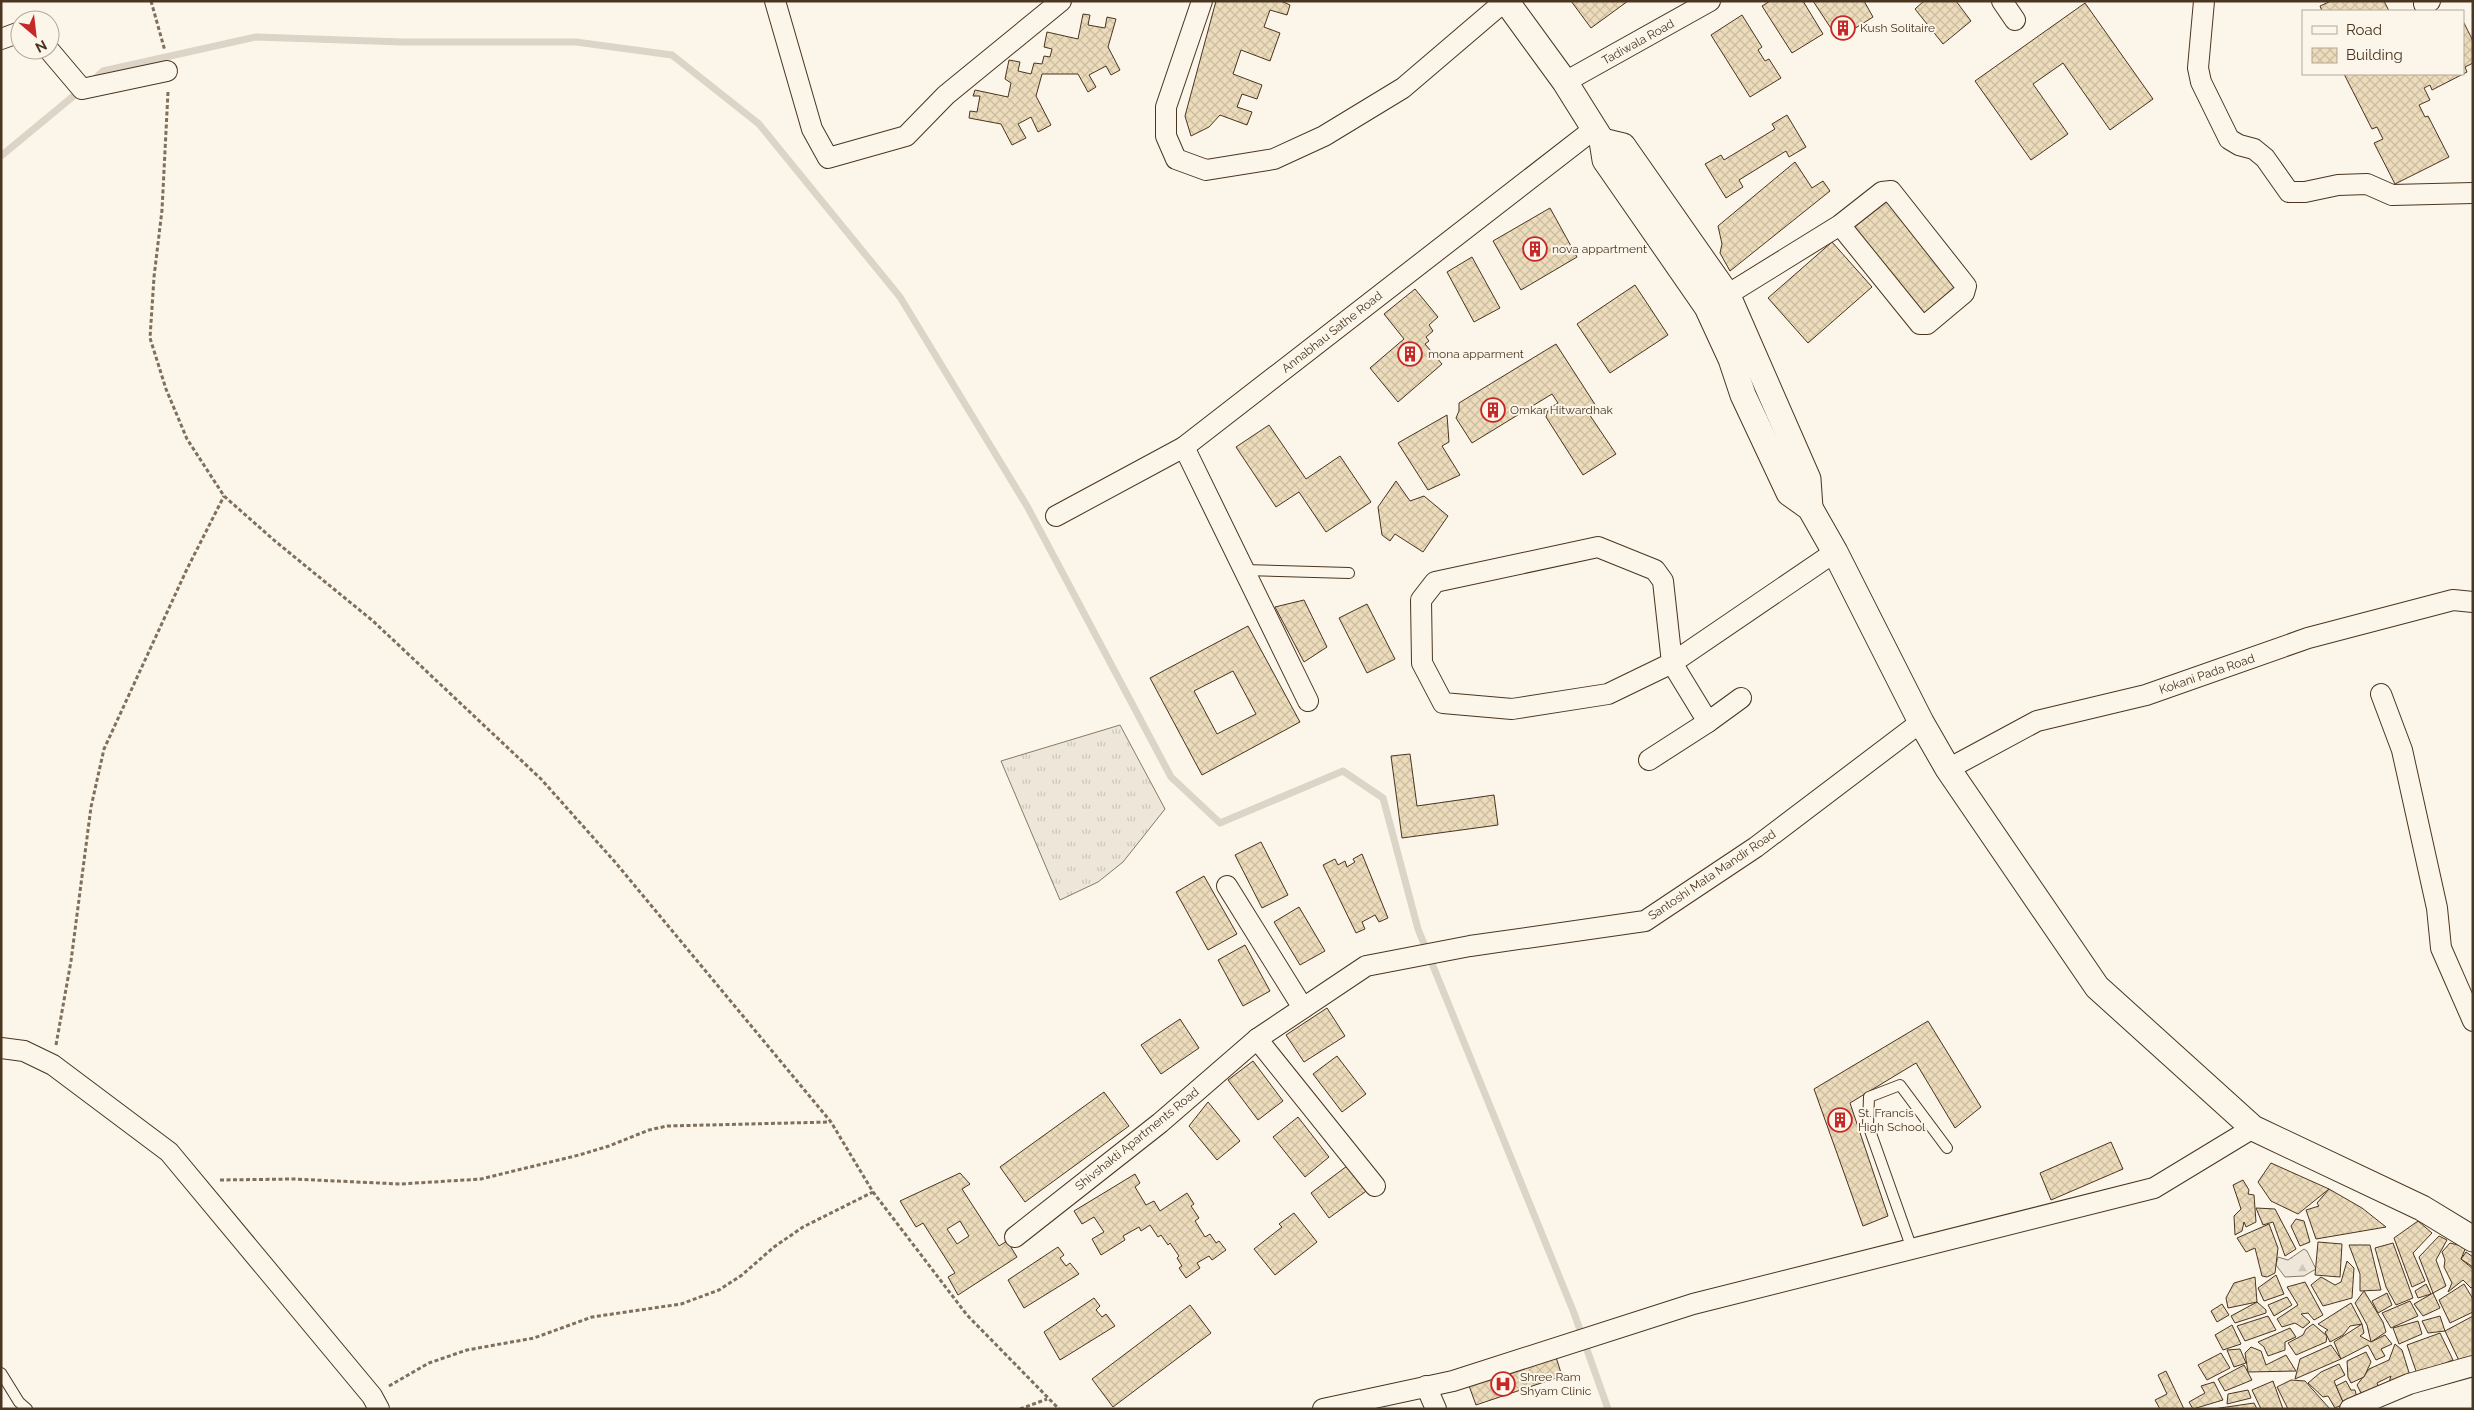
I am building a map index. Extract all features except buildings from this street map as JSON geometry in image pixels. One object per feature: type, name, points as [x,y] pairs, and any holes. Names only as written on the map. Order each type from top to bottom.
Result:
[{"type":"street","points":[[775,1],[812,129],[828,158],[906,136],[946,95],[1061,1]]},
{"type":"street","points":[[1202,1],[1166,107],[1166,136],[1176,159],[1206,170],[1274,159],[1324,136],[1403,88],[1506,1],[1565,82],[1598,135],[1623,146],[1677,242],[1718,301],[1772,396],[1808,479],[1810,508]]},
{"type":"street","name":"Tadiwala Road","points":[[1565,82],[1710,1]]},
{"type":"street","points":[[2002,1],[2015,20]]},
{"type":"street","points":[[2204,1],[2198,68],[2201,82],[2228,139],[2239,145],[2254,149],[2264,158],[2289,192],[2306,192],[2338,185],[2367,184],[2392,195],[2473,193]]},
{"type":"street","points":[[57,60],[82,89],[168,78]]},
{"type":"street","name":"Annabhau Sathe Road","points":[[1056,516],[1184,447],[1598,135]]},
{"type":"street","points":[[1718,301],[1840,226],[1882,192],[1891,191],[1966,286],[1964,293],[1927,324],[1920,324],[1840,226]]},
{"type":"street","points":[[1718,301],[1731,359],[1748,406],[1789,493],[1810,508],[1835,552],[1921,722],[1948,769],[2097,987],[2253,1128],[2422,1208],[2473,1239]]},
{"type":"street","points":[[1748,406],[1772,396]]},
{"type":"street","points":[[1184,447],[1311,701]]},
{"type":"street","points":[[1708,722],[1672,663],[1663,581],[1655,570],[1598,548],[1435,582],[1421,600],[1422,663],[1443,704],[1512,709],[1608,694],[1672,663],[1835,552]]},
{"type":"street","name":"Kokani Pada Road","points":[[1948,769],[2037,721],[2146,695],[2308,638],[2453,600],[2473,602]]},
{"type":"street","points":[[2381,694],[2402,750],[2437,908],[2441,948],[2473,1021]]},
{"type":"street","points":[[1650,760],[1742,698]]},
{"type":"street","name":"Santoshi Mata Mandir Road","points":[[1418,956],[1645,921],[1756,846],[1921,722]]},
{"type":"street","points":[[1227,886],[1303,1008]]},
{"type":"street","name":"Shivshakti Apartments Road","points":[[1016,1237],[1160,1123],[1257,1039],[1366,966],[1418,956]]},
{"type":"street","points":[[1257,1039],[1375,1186]]},
{"type":"street","points":[[1,1048],[24,1051],[53,1065],[169,1152],[376,1402]]},
{"type":"street","points":[[1324,1409],[1453,1380],[1693,1304],[2154,1188],[2253,1128]]},
{"type":"street","points":[[2350,1409],[2409,1384],[2473,1366]]},
{"type":"street","points":[[1426,1386],[1436,1409]]},
{"type":"lane","points":[[1244,570],[1349,573]]},
{"type":"lane","points":[[1912,1249],[1868,1125],[1869,1097],[1900,1085],[1947,1148]]},
{"type":"lane","points":[[1,1373],[19,1402],[28,1409]]},
{"type":"path","points":[[151,1],[164,44]]},
{"type":"path","points":[[168,78],[162,210],[154,276],[150,338],[166,389],[187,439],[224,496],[275,541],[373,621],[541,779],[615,862],[831,1122],[873,1192],[967,1315],[1047,1399],[1059,1409]]},
{"type":"path","points":[[53,1065],[71,960],[91,807],[104,749],[182,578],[224,496]]},
{"type":"path","points":[[193,1181],[303,1180],[400,1184],[480,1179],[579,1155],[649,1130],[667,1126],[831,1122]]},
{"type":"path","points":[[376,1402],[429,1363],[467,1350],[534,1338],[592,1317],[681,1304],[719,1290],[742,1275],[774,1247],[803,1227],[873,1192]]},
{"type":"path","points":[[1020,1409],[1047,1399]]},
{"type":"green space","points":[[1120,725],[1165,809],[1123,862],[1098,882],[1060,900],[1001,761]]},
{"type":"green space","points":[[2304,1249],[2307,1251],[2316,1269],[2304,1276],[2285,1277],[2276,1265],[2278,1257],[2288,1260]]},
{"type":"waterway","points":[[92,81],[103,71],[256,37],[402,42],[576,42],[672,55],[759,124],[900,297],[1027,506],[1171,777],[1220,823],[1343,771],[1383,798],[1418,929],[1574,1313],[1608,1409]]},
{"type":"waterway","points":[[1,156],[82,89]]},
{"type":"place","name":"Kush Solitaire","points":[[1843,28]]},
{"type":"place","name":"nova appartment","points":[[1535,249]]},
{"type":"place","name":"mona apparment","points":[[1410,354]]},
{"type":"place","name":"Omkar Hitwardhak","points":[[1493,410]]},
{"type":"place","name":"St. Francis High School","points":[[1840,1120]]},
{"type":"place","name":"Shree Ram Shyam Clinic","points":[[1503,1384]]}]
